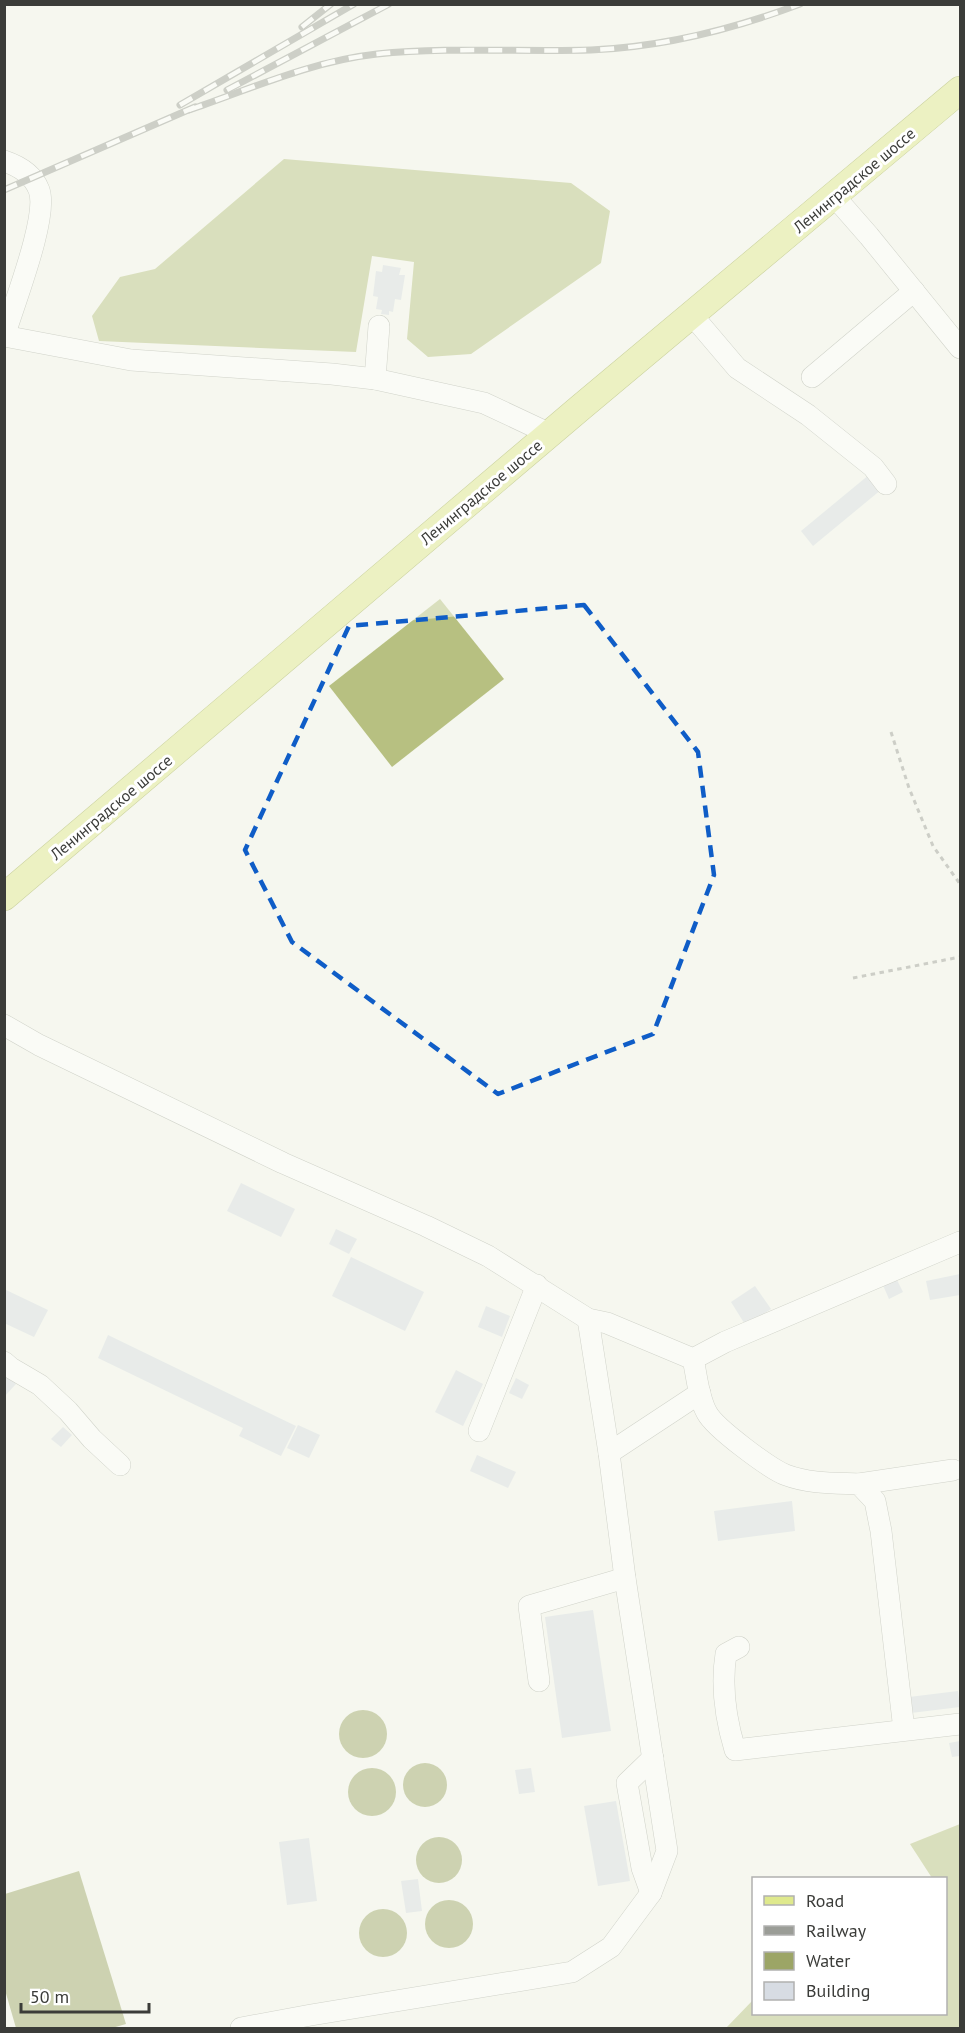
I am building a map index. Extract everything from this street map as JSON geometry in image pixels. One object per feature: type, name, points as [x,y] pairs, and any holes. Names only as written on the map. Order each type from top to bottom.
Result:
[{"type":"main road","name":"Ленинградское шоссе","points":[[4,897],[960,90]]},
{"type":"street","points":[[4,161],[19,166],[31,178],[39,190],[41,214],[5,336],[132,360],[375,379],[483,404],[550,434]]},
{"type":"street","points":[[834,196],[960,348]]},
{"type":"street","points":[[812,377],[914,291]]},
{"type":"street","points":[[692,315],[737,368],[808,414],[873,467],[886,484]]},
{"type":"street","points":[[375,379],[379,326]]},
{"type":"street","points":[[4,1025],[39,1045],[283,1162],[467,1246],[588,1318],[606,1323],[693,1359]]},
{"type":"street","points":[[693,1359],[725,1342],[960,1242]]},
{"type":"street","points":[[479,1431],[537,1286]]},
{"type":"street","points":[[241,2028],[572,1972],[611,1947],[651,1893],[667,1851],[588,1318]]},
{"type":"street","points":[[693,1359],[707,1414],[730,1437],[785,1474],[817,1483],[859,1484],[953,1470]]},
{"type":"street","points":[[4,1362],[40,1384],[120,1465]]},
{"type":"street","points":[[609,1453],[700,1393]]},
{"type":"street","points":[[859,1484],[875,1501],[881,1531],[904,1730]]},
{"type":"street","points":[[539,1681],[529,1606],[625,1578]]},
{"type":"street","points":[[740,1647],[726,1654],[723,1673],[730,1734],[735,1750],[960,1724]]},
{"type":"street","points":[[651,1893],[642,1868],[627,1783],[653,1758]]},
{"type":"path","points":[[891,732],[909,788],[933,846],[960,884]]},
{"type":"path","points":[[853,978],[960,957]]},
{"type":"highlighted area","points":[[584,605],[698,752],[714,875],[653,1034],[498,1094],[292,942],[245,850],[349,626]]},
{"type":"shaded area","points":[[284,159],[571,183],[610,211],[601,263],[471,354],[428,357],[407,339],[414,262],[372,256],[356,352],[99,341],[92,316],[120,277],[155,269]]},
{"type":"shaded area","points":[[440,599],[504,679],[392,767],[329,686]]},
{"type":"shaded area","points":[[960,1824],[960,2028],[726,2028],[752,2001],[752,2015],[947,2015],[947,1877],[931,1877],[910,1844]]},
{"type":"water","points":[[363,1710],[380,1717],[387,1734],[380,1751],[363,1758],[346,1751],[339,1734],[346,1717]]},
{"type":"water","points":[[425,1763],[434,1764],[441,1769],[446,1776],[446,1794],[441,1801],[434,1806],[425,1807],[416,1806],[409,1801],[404,1794],[403,1785],[404,1776],[409,1769],[416,1764]]},
{"type":"water","points":[[372,1768],[389,1775],[396,1792],[389,1809],[372,1816],[355,1809],[348,1792],[355,1775]]},
{"type":"water","points":[[439,1837],[455,1844],[462,1860],[455,1876],[439,1883],[423,1876],[416,1860],[423,1844]]},
{"type":"water","points":[[79,1871],[126,2024],[112,2028],[16,2028],[5,1990],[5,1894]]},
{"type":"water","points":[[449,1900],[466,1907],[473,1924],[466,1941],[449,1948],[432,1941],[425,1924],[432,1907]]},
{"type":"water","points":[[383,1909],[400,1916],[407,1933],[400,1950],[383,1957],[366,1950],[359,1933],[366,1916]]},
{"type":"building","points":[[383,265],[401,268],[399,275],[405,275],[401,300],[395,299],[393,312],[389,311],[389,315],[381,314],[382,310],[376,309],[378,297],[373,296],[376,271],[382,272]]},
{"type":"building","points":[[870,474],[882,489],[813,546],[801,531]]},
{"type":"building","points":[[241,1183],[295,1209],[281,1237],[227,1211]]},
{"type":"building","points":[[336,1229],[357,1239],[349,1254],[329,1244]]},
{"type":"building","points":[[351,1257],[424,1292],[405,1331],[332,1296]]},
{"type":"building","points":[[960,1274],[960,1295],[930,1300],[926,1281]]},
{"type":"building","points":[[895,1276],[903,1292],[889,1299],[882,1283]]},
{"type":"building","points":[[755,1286],[771,1309],[746,1326],[731,1302]]},
{"type":"building","points":[[4,1289],[48,1310],[34,1337],[4,1323]]},
{"type":"building","points":[[486,1306],[510,1316],[502,1337],[478,1327]]},
{"type":"building","points":[[108,1335],[296,1426],[281,1456],[239,1436],[243,1428],[98,1358]]},
{"type":"building","points":[[456,1370],[483,1384],[463,1426],[435,1412]]},
{"type":"building","points":[[4,1373],[16,1384],[4,1397]]},
{"type":"building","points":[[516,1378],[529,1385],[522,1399],[509,1393]]},
{"type":"building","points":[[298,1425],[320,1435],[309,1458],[287,1448]]},
{"type":"building","points":[[63,1427],[72,1435],[61,1447],[51,1439]]},
{"type":"building","points":[[477,1455],[516,1472],[508,1488],[470,1471]]},
{"type":"building","points":[[792,1501],[795,1531],[718,1541],[714,1511]]},
{"type":"building","points":[[593,1610],[611,1731],[562,1738],[545,1617]]},
{"type":"building","points":[[958,1691],[960,1707],[911,1713],[909,1697]]},
{"type":"building","points":[[960,1741],[960,1756],[952,1757],[949,1743]]},
{"type":"building","points":[[531,1768],[535,1792],[519,1794],[515,1770]]},
{"type":"building","points":[[616,1801],[630,1881],[598,1886],[584,1806]]},
{"type":"building","points":[[309,1838],[317,1901],[287,1905],[279,1842]]},
{"type":"building","points":[[418,1879],[422,1911],[406,1913],[401,1881]]},
{"type":"railway","points":[[302,27],[331,4]]},
{"type":"railway","points":[[180,105],[354,4]]},
{"type":"railway","points":[[227,90],[389,4]]},
{"type":"railway","points":[[189,110],[305,69],[353,58],[404,52],[591,50],[644,45],[724,29],[800,4]]},
{"type":"railway","points":[[4,190],[195,107]]}]
